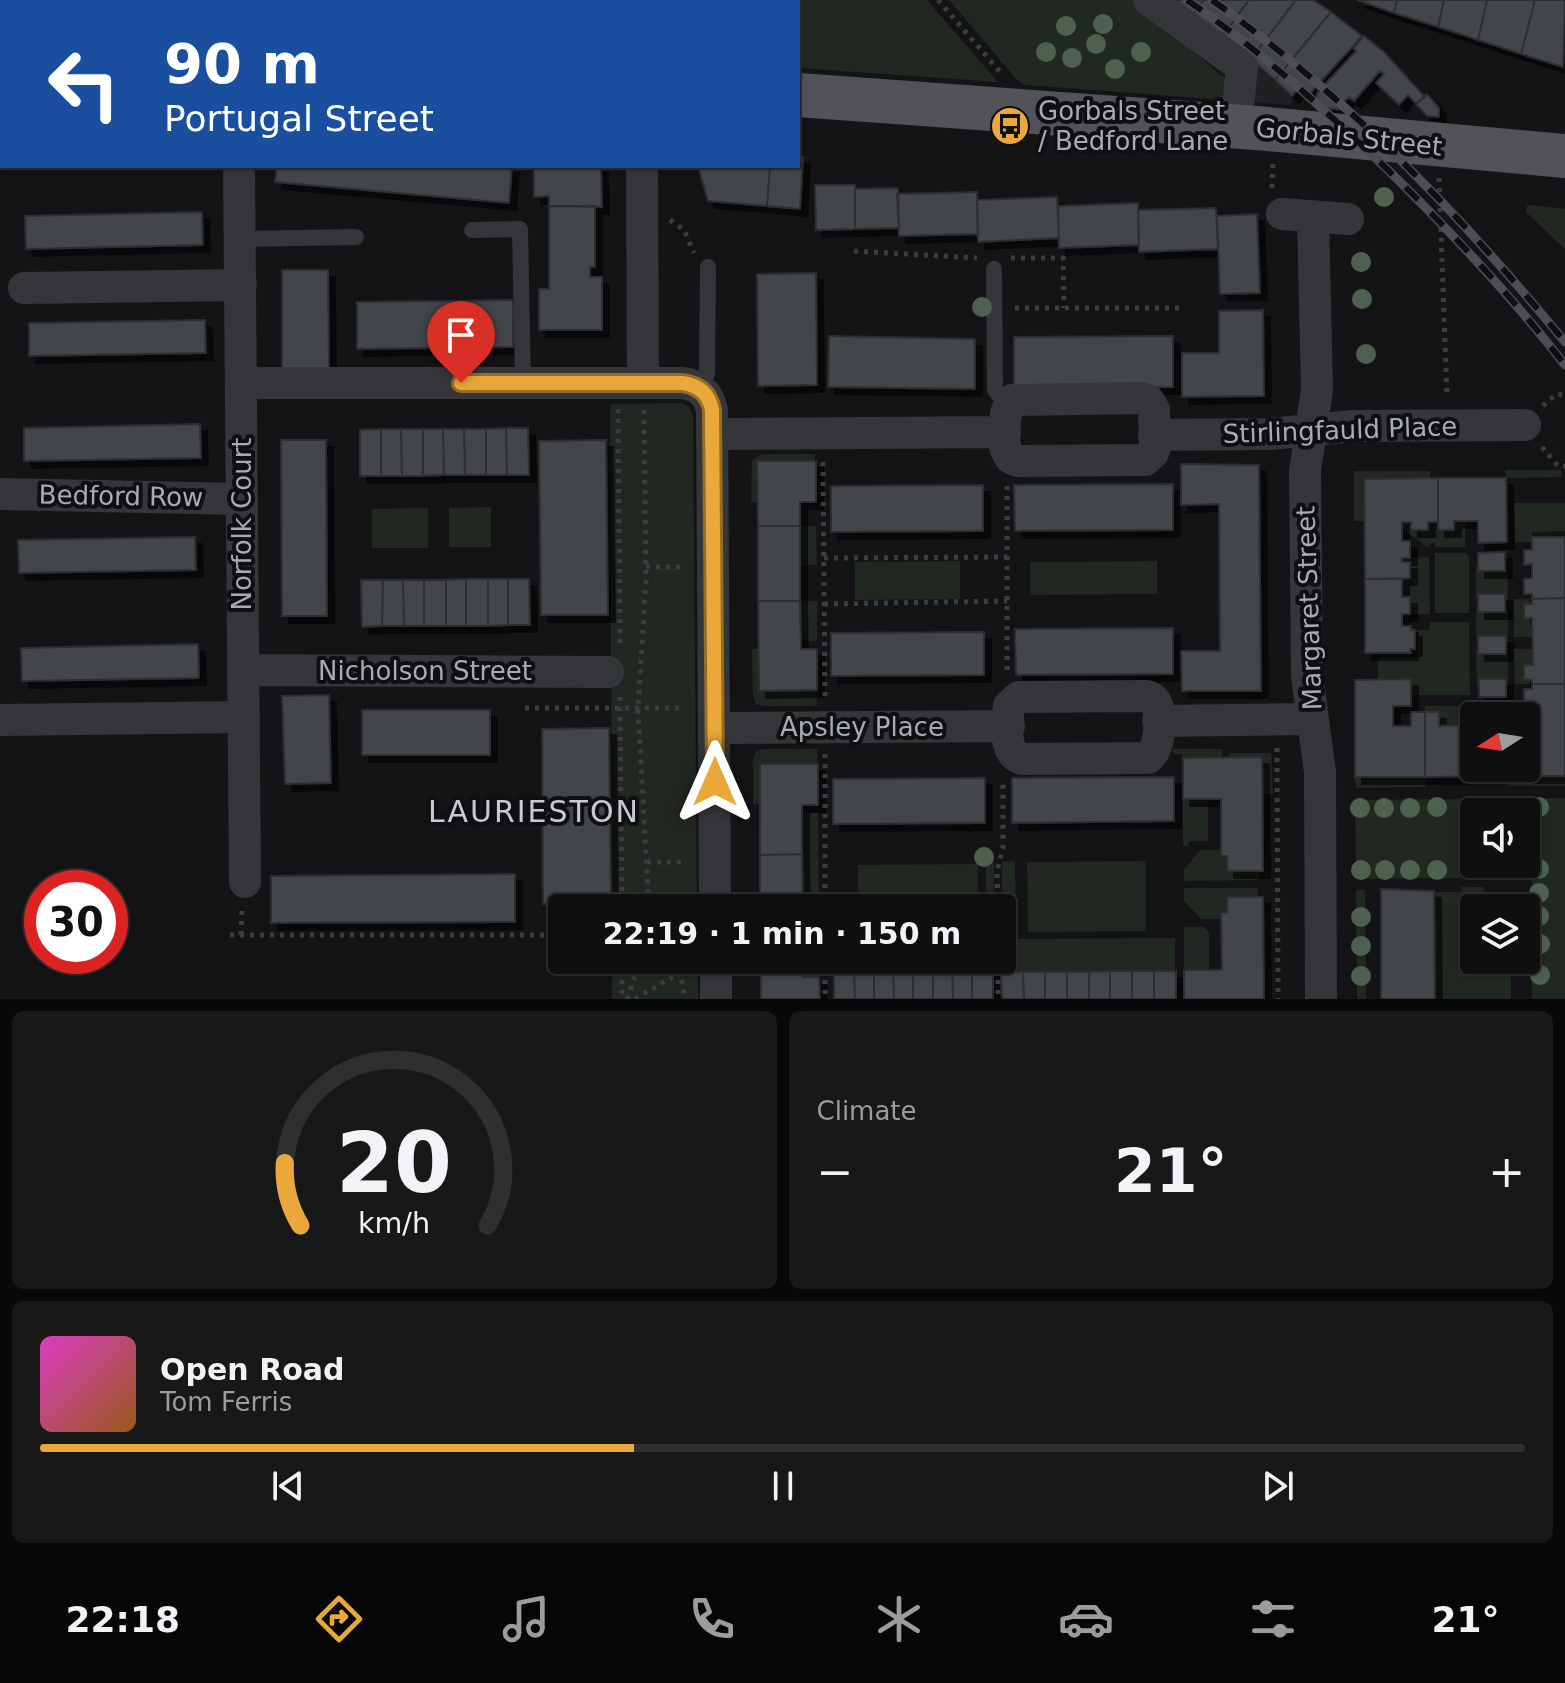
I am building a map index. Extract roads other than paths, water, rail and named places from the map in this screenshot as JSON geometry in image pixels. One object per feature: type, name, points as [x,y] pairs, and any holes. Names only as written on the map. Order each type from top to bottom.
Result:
[{"type":"main road","name":"Gorbals Street","points":[[800,95],[1256,128],[1565,156]]},
{"type":"street","points":[[1149,0],[1242,67],[1256,128]]},
{"type":"street","name":"Norfolk Court","points":[[239,168],[245,882]]},
{"type":"street","points":[[642,168],[643,383]]},
{"type":"street","name":"Margaret Street","points":[[1321,999],[1320,772],[1307,676],[1305,471],[1317,390],[1298,215],[1348,219]]},
{"type":"street","points":[[24,288],[241,285]]},
{"type":"street","points":[[241,383],[682,383],[701,389],[711,404],[712,434],[715,894]]},
{"type":"street","points":[[712,434],[1009,432],[1142,461],[1153,453],[1153,406],[1143,398],[1020,398],[1009,432]]},
{"type":"street","name":"Stirlingfauld Place","points":[[1154,435],[1269,434],[1353,426],[1525,425]]},
{"type":"street","name":"Bedford Row","points":[[0,494],[242,499]]},
{"type":"street","name":"Nicholson Street","points":[[243,670],[608,672]]},
{"type":"street","name":"Apsley Place","points":[[1023,696],[1146,696],[1157,704],[1157,748],[1154,754],[1146,758],[1022,759],[1011,726],[1023,696]]},
{"type":"street","points":[[0,720],[244,717]]},
{"type":"street","name":"Apsley Place","points":[[714,718],[825,728],[1011,726]]},
{"type":"street","points":[[1158,721],[1312,719]]},
{"type":"street","points":[[716,974],[716,999]]},
{"type":"lane","points":[[472,230],[520,229],[523,383]]},
{"type":"lane","points":[[240,239],[356,237]]},
{"type":"lane","points":[[701,389],[707,373],[708,267]]},
{"type":"lane","points":[[994,269],[995,390],[1009,432]]},
{"type":"railway","points":[[1187,0],[1291,81],[1388,170],[1480,264],[1565,365]]},
{"type":"railway","points":[[1212,0],[1309,76],[1400,159],[1485,249],[1565,342]]},
{"type":"place","name":"Gorbals Street / Bedford Lane","points":[[1010,126]]},
{"type":"district","name":"LAURIESTON","points":[[534,811]]}]
